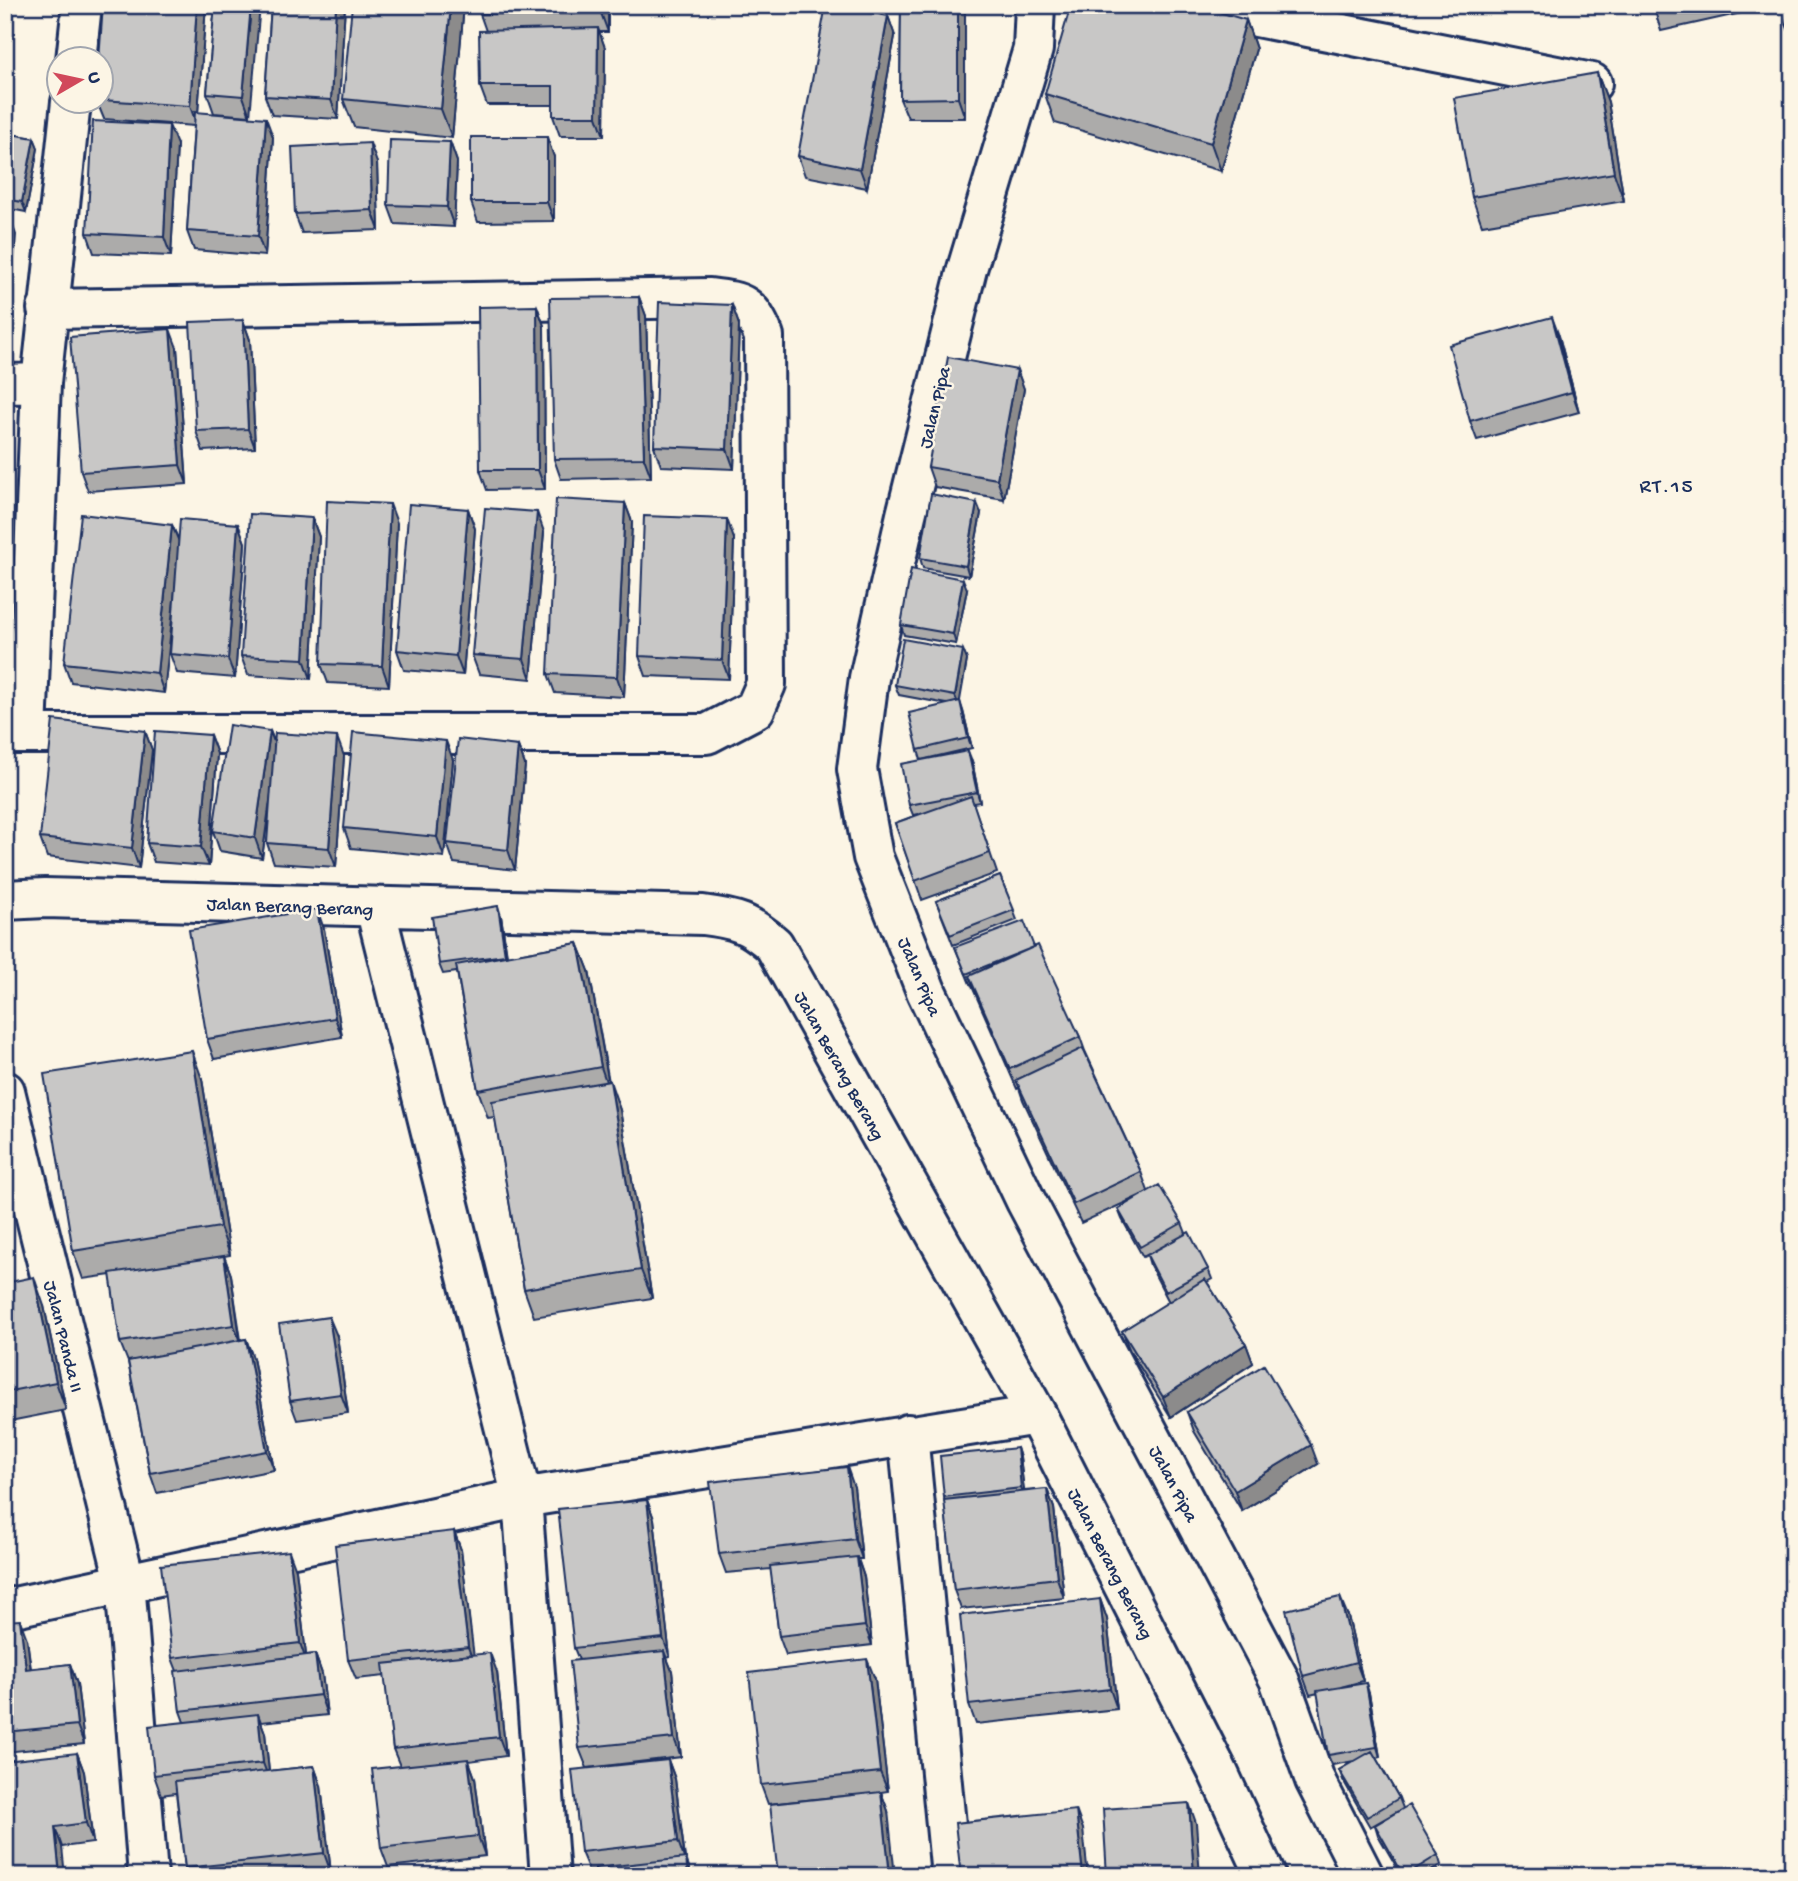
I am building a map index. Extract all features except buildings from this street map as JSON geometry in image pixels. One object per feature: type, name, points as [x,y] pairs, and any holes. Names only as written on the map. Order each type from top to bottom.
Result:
[{"type":"street","points":[[78,46],[82,5]]},
{"type":"street","name":"Jalan Pipa","points":[[1035,5],[1033,49],[967,269],[869,678],[857,769],[863,807],[873,857],[926,991],[1026,1201],[1279,1679],[1315,1780],[1364,1876]]},
{"type":"street","points":[[1196,5],[1592,83]]},
{"type":"street","points":[[47,309],[710,298],[740,302],[754,314],[764,336],[766,684],[755,709],[707,734],[16,734],[23,383],[47,309],[69,116]]},
{"type":"street","name":"Jalan Berang Berang","points":[[5,900],[58,898],[703,915],[731,918],[752,926],[774,945],[1037,1415],[1218,1772],[1266,1876]]},
{"type":"street","points":[[375,907],[522,1498],[550,1876]]},
{"type":"street","name":"Jalan Panda II","points":[[5,1091],[125,1581],[148,1876]]},
{"type":"street","points":[[5,1609],[125,1581],[522,1498],[1037,1415]]},
{"type":"street","points":[[908,1434],[951,1876]]},
{"type":"district","name":"RT.15","points":[[1667,485]]}]
